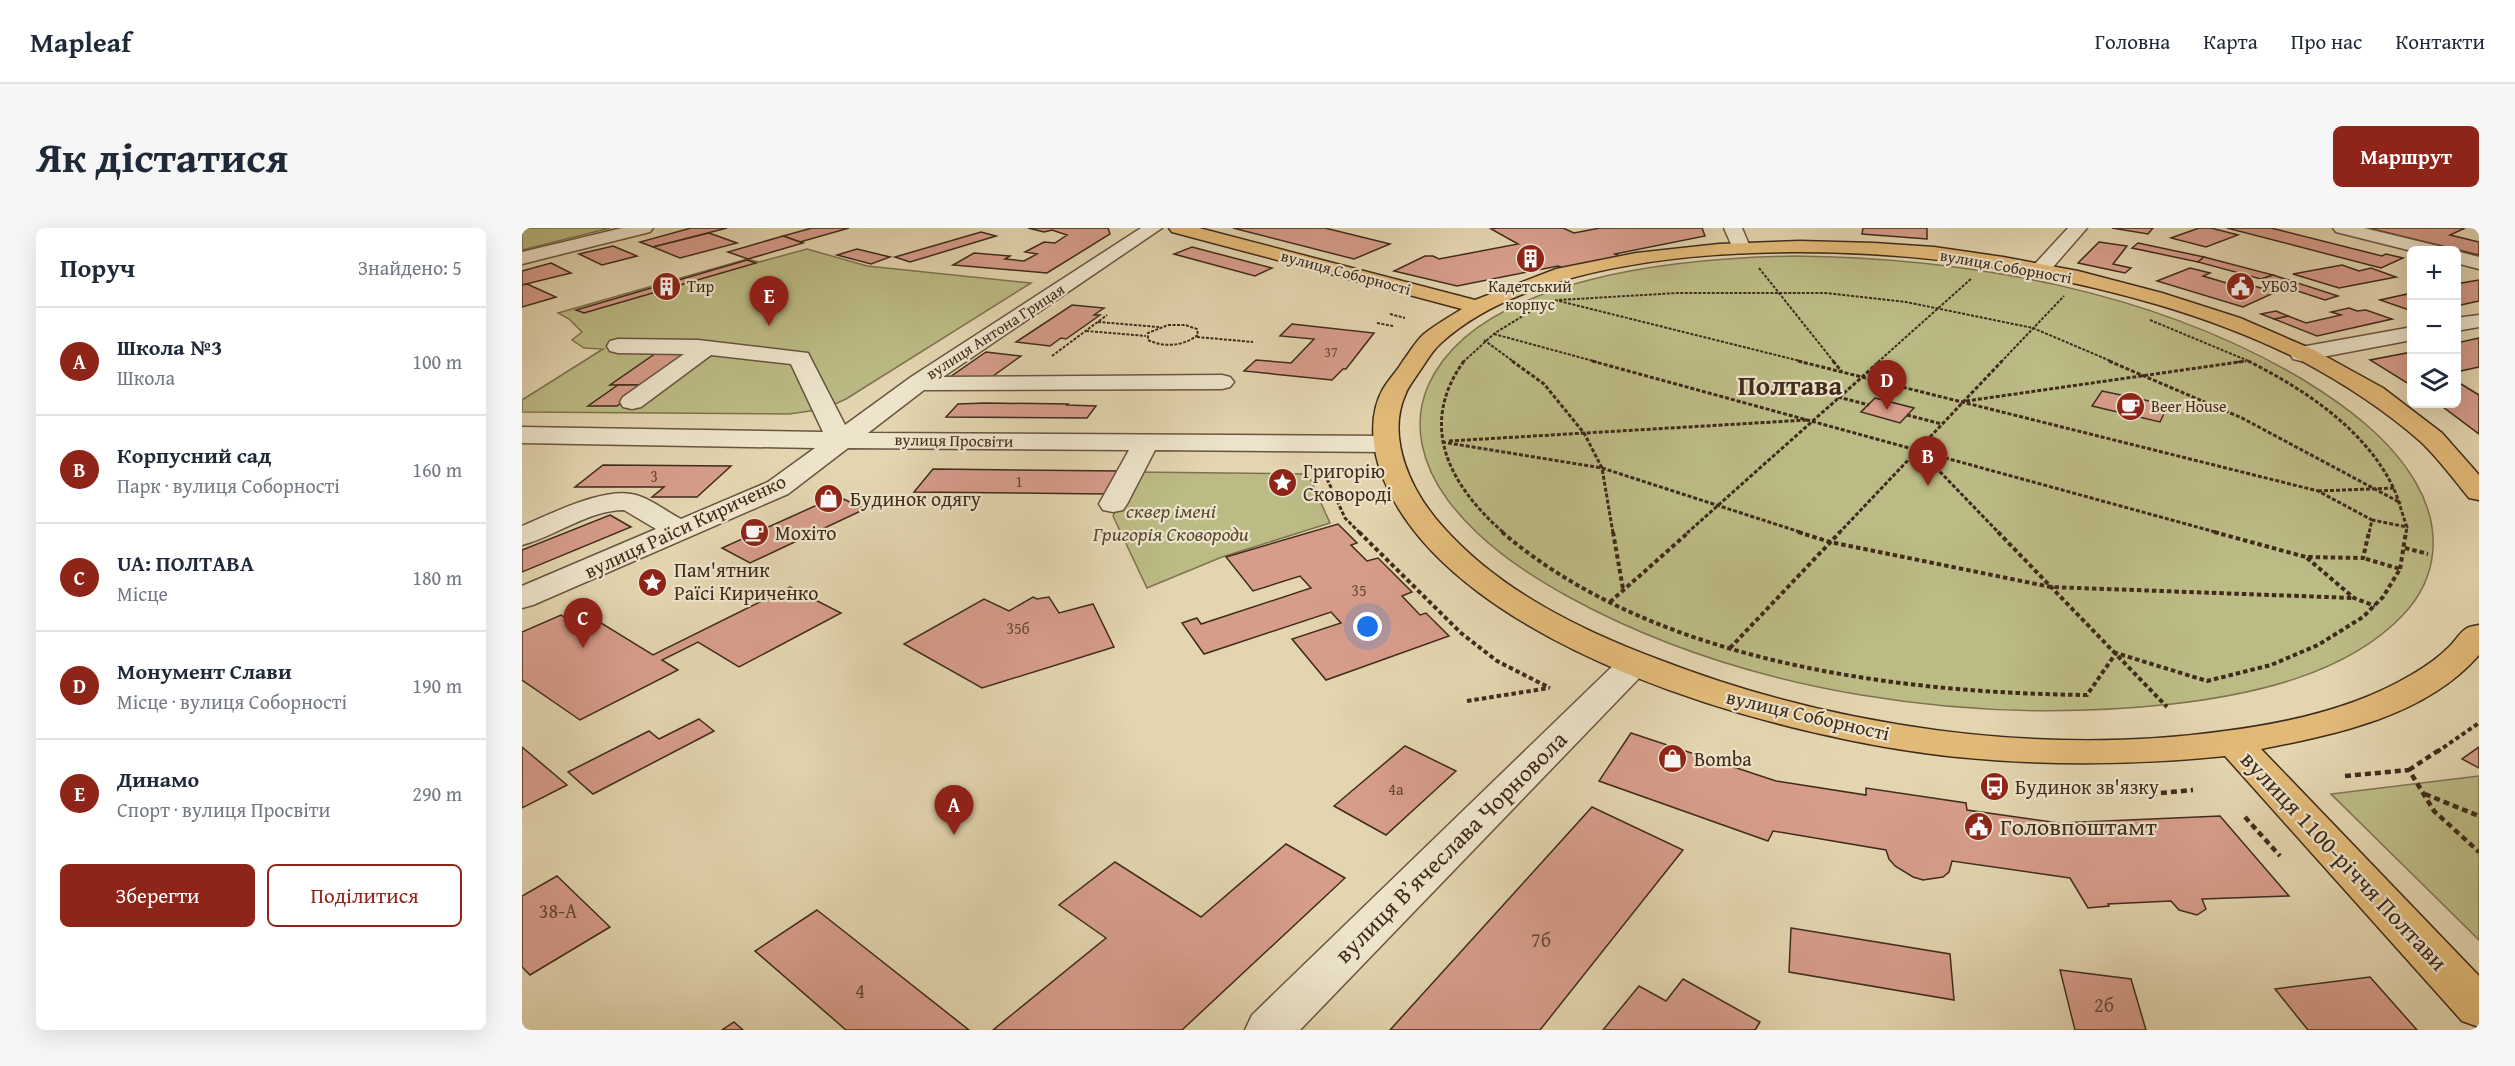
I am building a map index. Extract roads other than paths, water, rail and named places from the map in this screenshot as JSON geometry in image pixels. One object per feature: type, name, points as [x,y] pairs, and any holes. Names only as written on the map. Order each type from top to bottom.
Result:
[{"type":"main road","name":"вулиця Соборності","points":[[1178,228],[1486,320]]},
{"type":"main road","name":"вулиця Соборності","points":[[2479,492],[2448,453],[2395,409],[2349,379],[2301,354],[2232,324],[2174,304],[2123,289],[2040,270],[1964,257],[1737,237],[1658,255],[1602,264],[1536,283],[1486,320],[1439,333],[1406,368],[1389,404],[1386,424],[1387,444],[1395,475],[1405,496],[1419,518],[1458,560],[1483,581],[1546,621],[1634,664],[1706,690],[1836,725],[1937,742],[2066,752],[2136,751],[2234,743],[2283,734],[2345,718],[2398,697],[2452,663],[2479,635]]},
{"type":"main road","name":"вулиця 1100-річчя Полтави","points":[[2234,743],[2479,1006]]},
{"type":"street","points":[[522,258],[644,228]]},
{"type":"street","name":"вулиця Антона Грицая","points":[[840,440],[919,382],[1153,228]]},
{"type":"street","points":[[2040,270],[2078,228]]},
{"type":"street","points":[[2342,228],[2415,246]]},
{"type":"street","points":[[2461,258],[2479,262]]},
{"type":"street","points":[[2461,324],[2479,321]]},
{"type":"street","points":[[2301,354],[2407,334]]},
{"type":"street","points":[[618,346],[706,348],[800,358],[840,440]]},
{"type":"street","points":[[632,402],[706,348]]},
{"type":"street","points":[[919,382],[941,384],[1222,382]]},
{"type":"street","name":"вулиця Просвіти","points":[[523,436],[1387,444]]},
{"type":"street","name":"вулиця Раїси Кириченко","points":[[522,598],[778,488],[840,440]]},
{"type":"street","points":[[1113,504],[1146,442]]},
{"type":"street","points":[[522,536],[601,505],[621,501],[630,502],[680,531]]},
{"type":"street","name":"вулиця Вʼячеслава Чорновола","points":[[1269,1030],[1634,664]]},
{"type":"place","name":"Кадетський корпус","points":[[1530,258]]},
{"type":"place","name":"Тир","points":[[666,286]]},
{"type":"place","name":"УБОЗ","points":[[2240,286]]},
{"type":"place","name":"Динамо","points":[[769,326]]},
{"type":"place","name":"Beer House","points":[[2130,406]]},
{"type":"place","name":"Монумент Слави","points":[[1887,410]]},
{"type":"place","name":"Григорію Сковороді","points":[[1282,482]]},
{"type":"place","name":"Корпусний сад","points":[[1928,486]]},
{"type":"place","name":"Будинок одягу","points":[[829,499]]},
{"type":"place","name":"Мохіто","points":[[754,533]]},
{"type":"place","name":"Пам'ятник Раїсі Кириченко","points":[[653,582]]},
{"type":"place","name":"UA: ПОЛТАВА","points":[[583,648]]},
{"type":"place","name":"Bomba","points":[[1673,759]]},
{"type":"place","name":"Будинок зв'язку","points":[[1994,787]]},
{"type":"place","name":"Головпоштамт","points":[[1979,827]]},
{"type":"place","name":"Школа №3","points":[[954,835]]},
{"type":"district","name":"Полтава","points":[[1790,386]]},
{"type":"park label","name":"сквер імені Григорія Сковороди","points":[[1171,522]]}]
